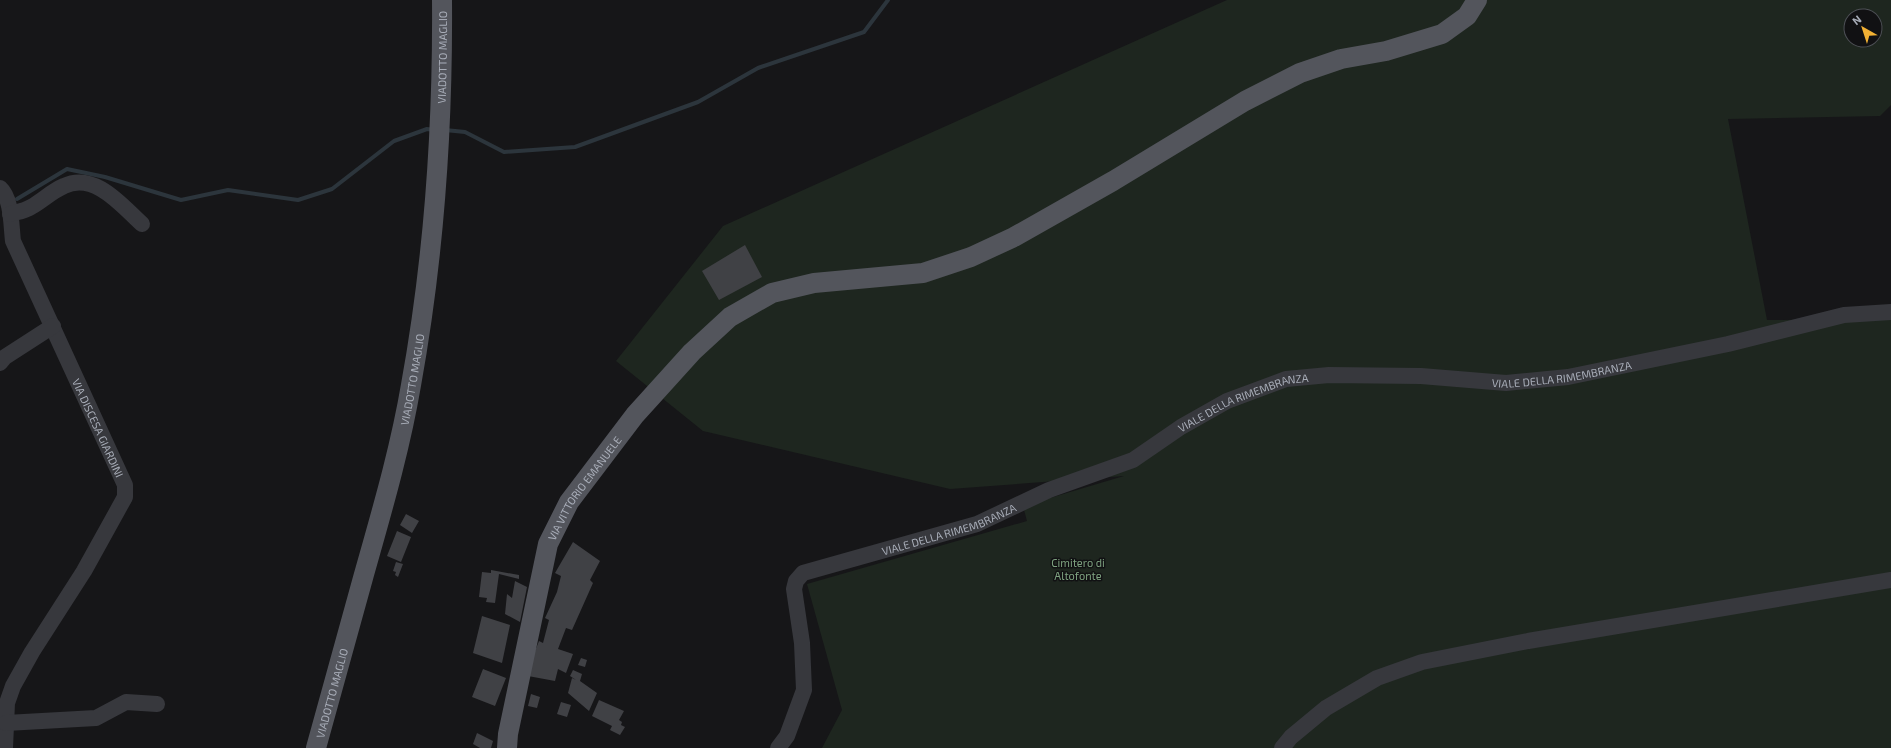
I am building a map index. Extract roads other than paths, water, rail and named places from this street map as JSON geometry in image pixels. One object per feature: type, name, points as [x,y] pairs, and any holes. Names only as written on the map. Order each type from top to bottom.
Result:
[{"type":"main road","name":"VIADOTTO MAGLIO","points":[[316,748],[387,492],[411,386],[427,280],[438,154],[442,74],[442,0]]},
{"type":"main road","name":"VIA VITTORIO EMANUELE","points":[[507,748],[508,734],[548,544],[569,502],[635,415],[692,352],[730,317],[772,293],[814,283],[923,273],[971,257],[1014,237],[1074,204],[1245,101],[1293,76],[1341,59],[1386,51],[1442,34],[1467,16],[1477,0]]},
{"type":"street","points":[[10,214],[29,208],[65,185],[78,183],[93,185],[106,192],[142,224]]},
{"type":"street","name":"VIA DISCESA GIARDINI","points":[[0,188],[5,192],[10,214],[13,241],[125,485],[125,497],[84,571],[12,686],[7,703],[5,748]]},
{"type":"street","name":"VIALE DELLA RIMEMBRANZA","points":[[778,748],[787,736],[804,690],[802,643],[794,589],[796,581],[803,573],[977,524],[1049,490],[1134,460],[1181,427],[1227,400],[1286,379],[1328,375],[1421,376],[1506,383],[1568,377],[1728,344],[1844,315],[1891,312]]},
{"type":"street","points":[[0,363],[5,357],[53,326]]},
{"type":"street","points":[[1282,748],[1291,737],[1326,708],[1378,678],[1422,662],[1528,642],[1891,580]]},
{"type":"street","points":[[6,723],[96,718],[126,702],[157,704]]},
{"type":"waterway","points":[[445,130],[465,132],[504,152],[575,147],[698,102],[758,68],[864,32],[888,0]]},
{"type":"waterway","points":[[17,199],[67,169],[105,177],[181,200],[228,190],[298,200],[332,189],[394,141],[427,129],[434,130]]},
{"type":"park label","name":"Cimitero di Altofonte","points":[[1078,568]]}]
